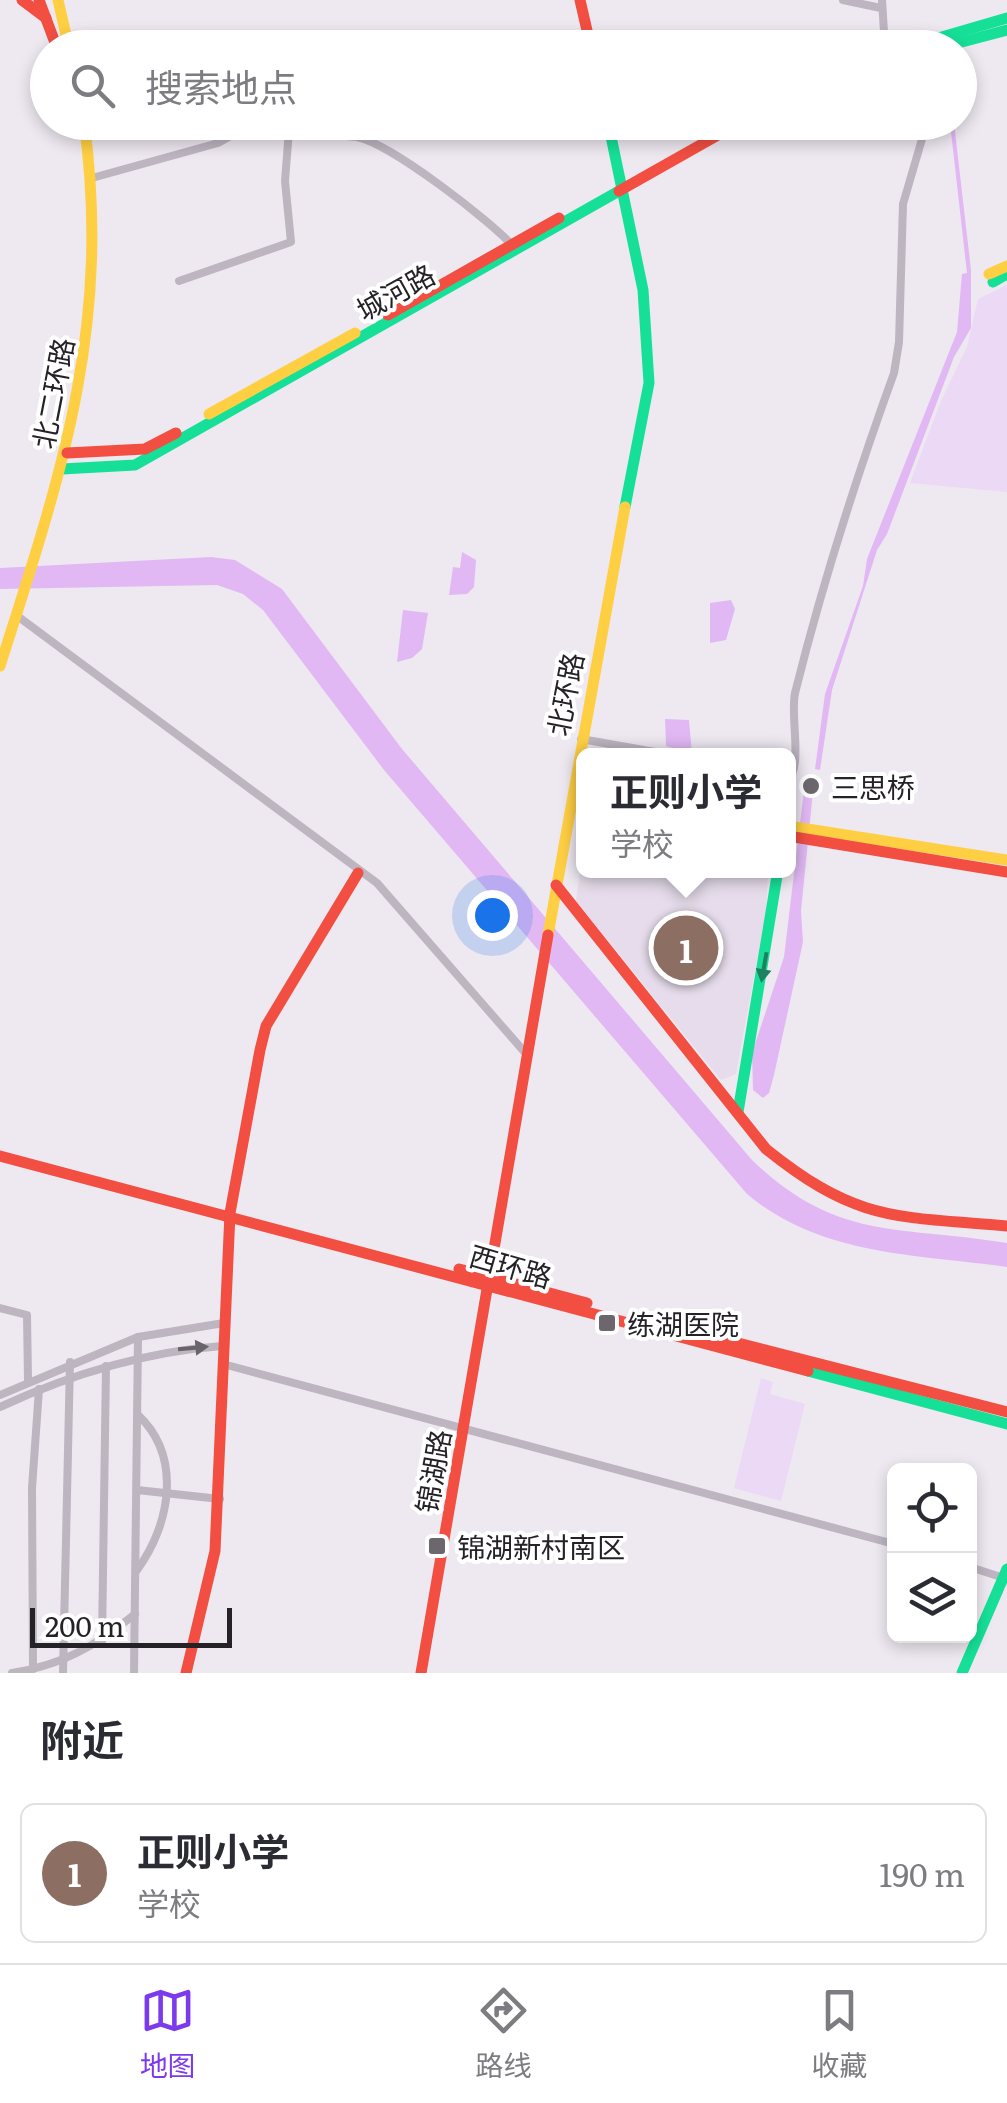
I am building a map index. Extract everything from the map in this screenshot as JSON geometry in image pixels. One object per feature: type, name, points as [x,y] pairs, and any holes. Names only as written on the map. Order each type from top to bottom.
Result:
[{"type":"main road","points":[[22,0],[46,18]]},
{"type":"main road","points":[[39,0],[50,30]]},
{"type":"main road","points":[[58,0],[65,30]]},
{"type":"main road","points":[[580,0],[587,30]]},
{"type":"main road","points":[[966,30],[1007,18]]},
{"type":"main road","points":[[977,39],[1007,30]]},
{"type":"main road","name":"北二环路","points":[[0,666],[72,404],[89,244],[78,140]]},
{"type":"main road","name":"北二环路","points":[[30,560],[80,406],[96,244],[87,140]]},
{"type":"main road","name":"北环路","points":[[580,748],[649,383],[643,290],[612,140]]},
{"type":"main road","name":"城河路","points":[[62,469],[136,464],[515,248],[694,140]]},
{"type":"main road","name":"城河路","points":[[622,185],[707,140]]},
{"type":"main road","name":"城河路","points":[[67,453],[145,449],[515,248]]},
{"type":"main road","points":[[1007,266],[991,278],[1007,274]]},
{"type":"main road","name":"北二环路","points":[[0,641],[16,607]]},
{"type":"main road","name":"北环路","points":[[491,1283],[553,902],[576,801]]},
{"type":"main road","points":[[796,833],[1007,860]]},
{"type":"main road","points":[[821,836],[1007,872]]},
{"type":"main road","points":[[186,1673],[207,1596],[220,1499],[221,1363],[230,1216],[266,1026],[358,872]]},
{"type":"main road","points":[[738,1112],[777,878]]},
{"type":"main road","points":[[556,885],[766,1149],[800,1176],[851,1205],[873,1212],[1007,1226]]},
{"type":"main road","name":"西环路","points":[[0,1149],[230,1216]]},
{"type":"main road","name":"西环路","points":[[0,1156],[1007,1412]]},
{"type":"main road","name":"西环路","points":[[491,1283],[1007,1424]]},
{"type":"main road","name":"锦湖路","points":[[421,1673],[491,1283]]},
{"type":"main road","points":[[962,1673],[1006,1574]]},
{"type":"street","points":[[843,0],[882,4],[883,30]]},
{"type":"street","points":[[92,178],[224,140]]},
{"type":"street","points":[[178,281],[291,242],[285,169],[288,140]]},
{"type":"street","points":[[372,140],[498,229],[515,248]]},
{"type":"street","points":[[791,748],[795,694],[806,666],[816,604],[894,373],[900,342],[903,204],[922,140]]},
{"type":"street","points":[[16,607],[393,898],[528,1056]]},
{"type":"street","points":[[581,739],[632,748]]},
{"type":"street","points":[[0,1308],[27,1315],[32,1378],[37,1390],[32,1488],[33,1669]]},
{"type":"street","points":[[0,1395],[70,1362],[138,1337],[224,1323]]},
{"type":"street","points":[[134,1673],[138,1337]]},
{"type":"street","points":[[0,1408],[37,1390],[139,1356],[222,1346]]},
{"type":"street","points":[[63,1673],[70,1362]]},
{"type":"street","points":[[221,1363],[887,1542]]},
{"type":"street","points":[[102,1640],[106,1366]]},
{"type":"street","points":[[136,1572],[157,1535],[167,1492],[161,1442],[138,1414]]},
{"type":"street","points":[[137,1490],[220,1499]]},
{"type":"street","points":[[977,1568],[1006,1574]]},
{"type":"street","points":[[12,1673],[63,1662],[102,1640],[135,1614]]},
{"type":"shaded area","points":[[952,140],[956,140],[971,270],[971,328],[954,357],[887,534],[877,550],[832,690],[820,770],[815,769],[825,694],[863,586],[867,559],[957,332],[962,274],[967,273]]},
{"type":"shaded area","points":[[1007,285],[1007,492],[910,483],[941,401],[967,347],[978,299]]},
{"type":"shaded area","points":[[462,552],[476,560],[474,587],[467,594],[449,595],[453,567],[460,568]]},
{"type":"shaded area","points":[[211,557],[235,560],[282,589],[402,749],[752,1160],[783,1186],[842,1218],[871,1226],[1007,1243],[1007,1267],[904,1255],[838,1241],[806,1230],[747,1194],[384,770],[263,610],[243,594],[217,585],[0,589],[0,568]]},
{"type":"shaded area","points":[[731,600],[735,609],[726,640],[710,643],[710,603]]},
{"type":"shaded area","points":[[403,610],[428,613],[422,649],[412,658],[397,662]]},
{"type":"shaded area","points":[[665,719],[689,720],[691,748],[666,746]]},
{"type":"shaded area","points":[[804,790],[813,791],[801,911],[803,942],[774,1075],[769,1093],[763,1098],[753,1090],[752,1053],[784,957]]},
{"type":"shaded area","points":[[579,878],[768,878],[766,912],[736,1074],[721,1080],[576,901]]},
{"type":"shaded area","points":[[761,1378],[773,1382],[770,1394],[805,1404],[781,1501],[734,1488]]},
{"type":"traffic: fast","points":[[966,30],[1007,18]]},
{"type":"traffic: fast","points":[[977,38],[1007,30]]},
{"type":"traffic: fast","points":[[612,140],[643,290],[649,383],[625,507]]},
{"type":"traffic: fast","points":[[62,469],[135,465],[619,191]]},
{"type":"traffic: fast","points":[[993,282],[1007,274]]},
{"type":"traffic: fast","points":[[738,1112],[777,878]]},
{"type":"traffic: fast","points":[[808,1371],[1007,1424]]},
{"type":"traffic: fast","points":[[962,1673],[1007,1569]]},
{"type":"traffic: slow","points":[[58,0],[65,30]]},
{"type":"traffic: slow","points":[[0,666],[61,464],[86,333],[91,196],[86,140]]},
{"type":"traffic: slow","points":[[989,274],[1007,266]]},
{"type":"traffic: slow","points":[[209,414],[355,333]]},
{"type":"traffic: slow","points":[[582,748],[625,507]]},
{"type":"traffic: slow","points":[[548,935],[576,779]]},
{"type":"traffic: slow","points":[[796,827],[1007,860]]},
{"type":"traffic: jam","points":[[22,0],[46,18]]},
{"type":"traffic: jam","points":[[39,0],[50,30]]},
{"type":"traffic: jam","points":[[580,0],[587,30]]},
{"type":"traffic: jam","points":[[619,191],[709,140]]},
{"type":"traffic: jam","points":[[388,315],[559,218]]},
{"type":"traffic: jam","points":[[67,453],[145,449],[176,433]]},
{"type":"traffic: jam","points":[[796,837],[1007,872]]},
{"type":"traffic: jam","points":[[186,1673],[215,1551],[230,1213],[260,1050],[266,1026],[358,873]]},
{"type":"traffic: jam","points":[[556,885],[766,1149],[827,1191],[879,1212],[1007,1226]]},
{"type":"traffic: jam","points":[[421,1673],[548,935]]},
{"type":"traffic: jam","points":[[0,1156],[808,1371]]},
{"type":"traffic: jam","points":[[459,1269],[587,1303]]},
{"type":"traffic: jam","points":[[691,1331],[1007,1412]]},
{"type":"place","name":"三思桥","points":[[811,786]]},
{"type":"place","name":"正则小学","points":[[686,948]]},
{"type":"place","name":"练湖医院","points":[[607,1323]]},
{"type":"place","name":"锦湖新村南区","points":[[437,1546]]}]
